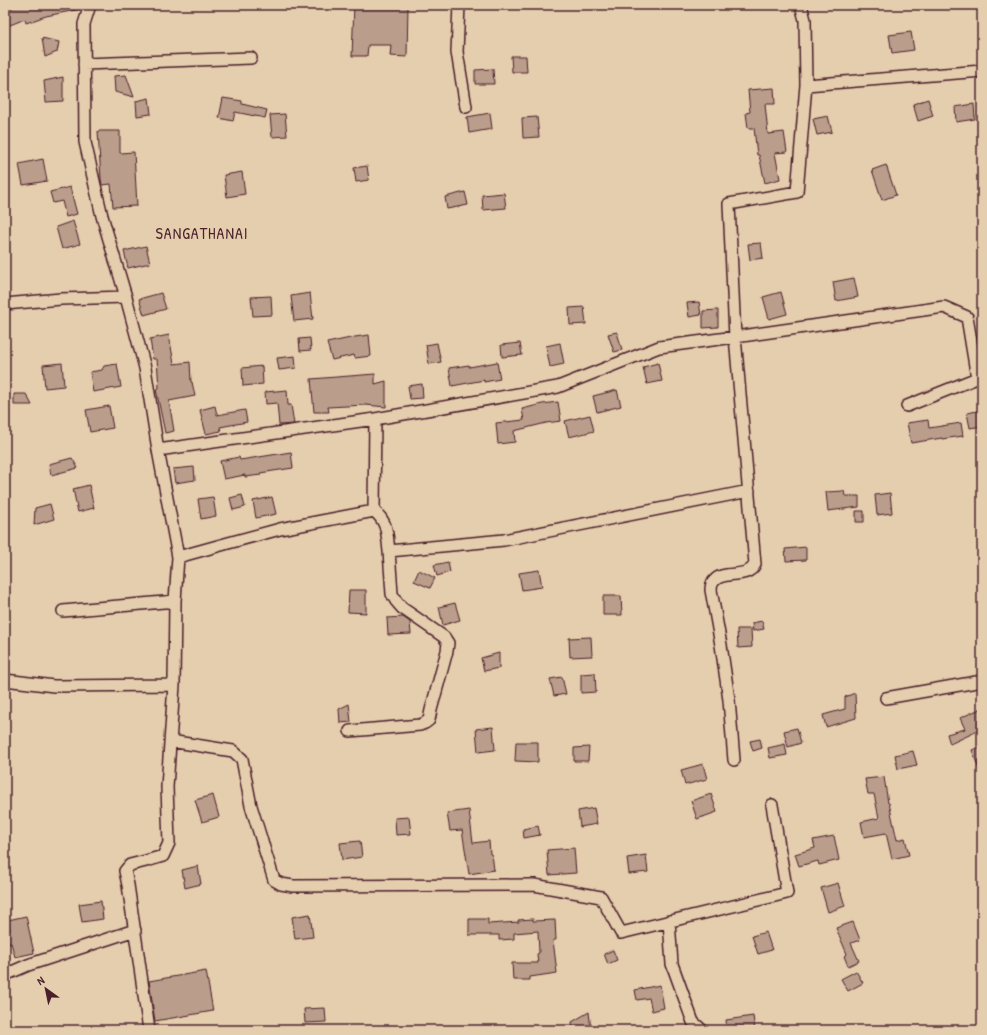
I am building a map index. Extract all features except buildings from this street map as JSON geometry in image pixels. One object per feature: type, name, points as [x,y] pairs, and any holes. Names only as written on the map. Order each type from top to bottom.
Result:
[{"type":"street","points":[[90,5],[84,24],[85,142],[102,216],[145,368],[158,450],[178,557],[175,601],[174,685],[167,787],[169,843],[163,856],[130,865],[125,871],[149,1030]]},
{"type":"street","points":[[459,5],[457,52],[466,106]]},
{"type":"street","points":[[734,760],[730,700],[710,590],[713,582],[718,577],[748,572],[753,569],[755,564],[735,337],[729,204],[797,192],[806,85],[805,20],[801,5]]},
{"type":"street","points":[[84,64],[250,58]]},
{"type":"street","points":[[806,85],[982,71]]},
{"type":"street","points":[[5,304],[61,299],[126,297]]},
{"type":"street","points":[[158,450],[375,419],[558,387],[658,347],[944,307],[967,316],[980,377],[907,406]]},
{"type":"street","points":[[374,511],[375,419]]},
{"type":"street","points":[[389,551],[504,540],[749,491]]},
{"type":"street","points":[[178,557],[280,529],[374,511],[381,516],[386,526],[392,594],[402,608],[444,637],[448,643],[447,651],[431,710],[430,720],[420,725],[350,730]]},
{"type":"street","points":[[63,610],[175,601]]},
{"type":"street","points":[[5,680],[54,686],[174,685]]},
{"type":"street","points":[[886,698],[982,681]]},
{"type":"street","points":[[170,741],[234,751],[242,759],[251,806],[274,880],[282,884],[293,886],[534,885],[601,897],[621,933],[787,893],[772,805]]},
{"type":"street","points":[[669,922],[672,964],[693,1022],[702,1030]]},
{"type":"street","points":[[5,976],[28,965],[135,930]]},
{"type":"district","name":"SANGATHANAI","points":[[202,233]]}]
